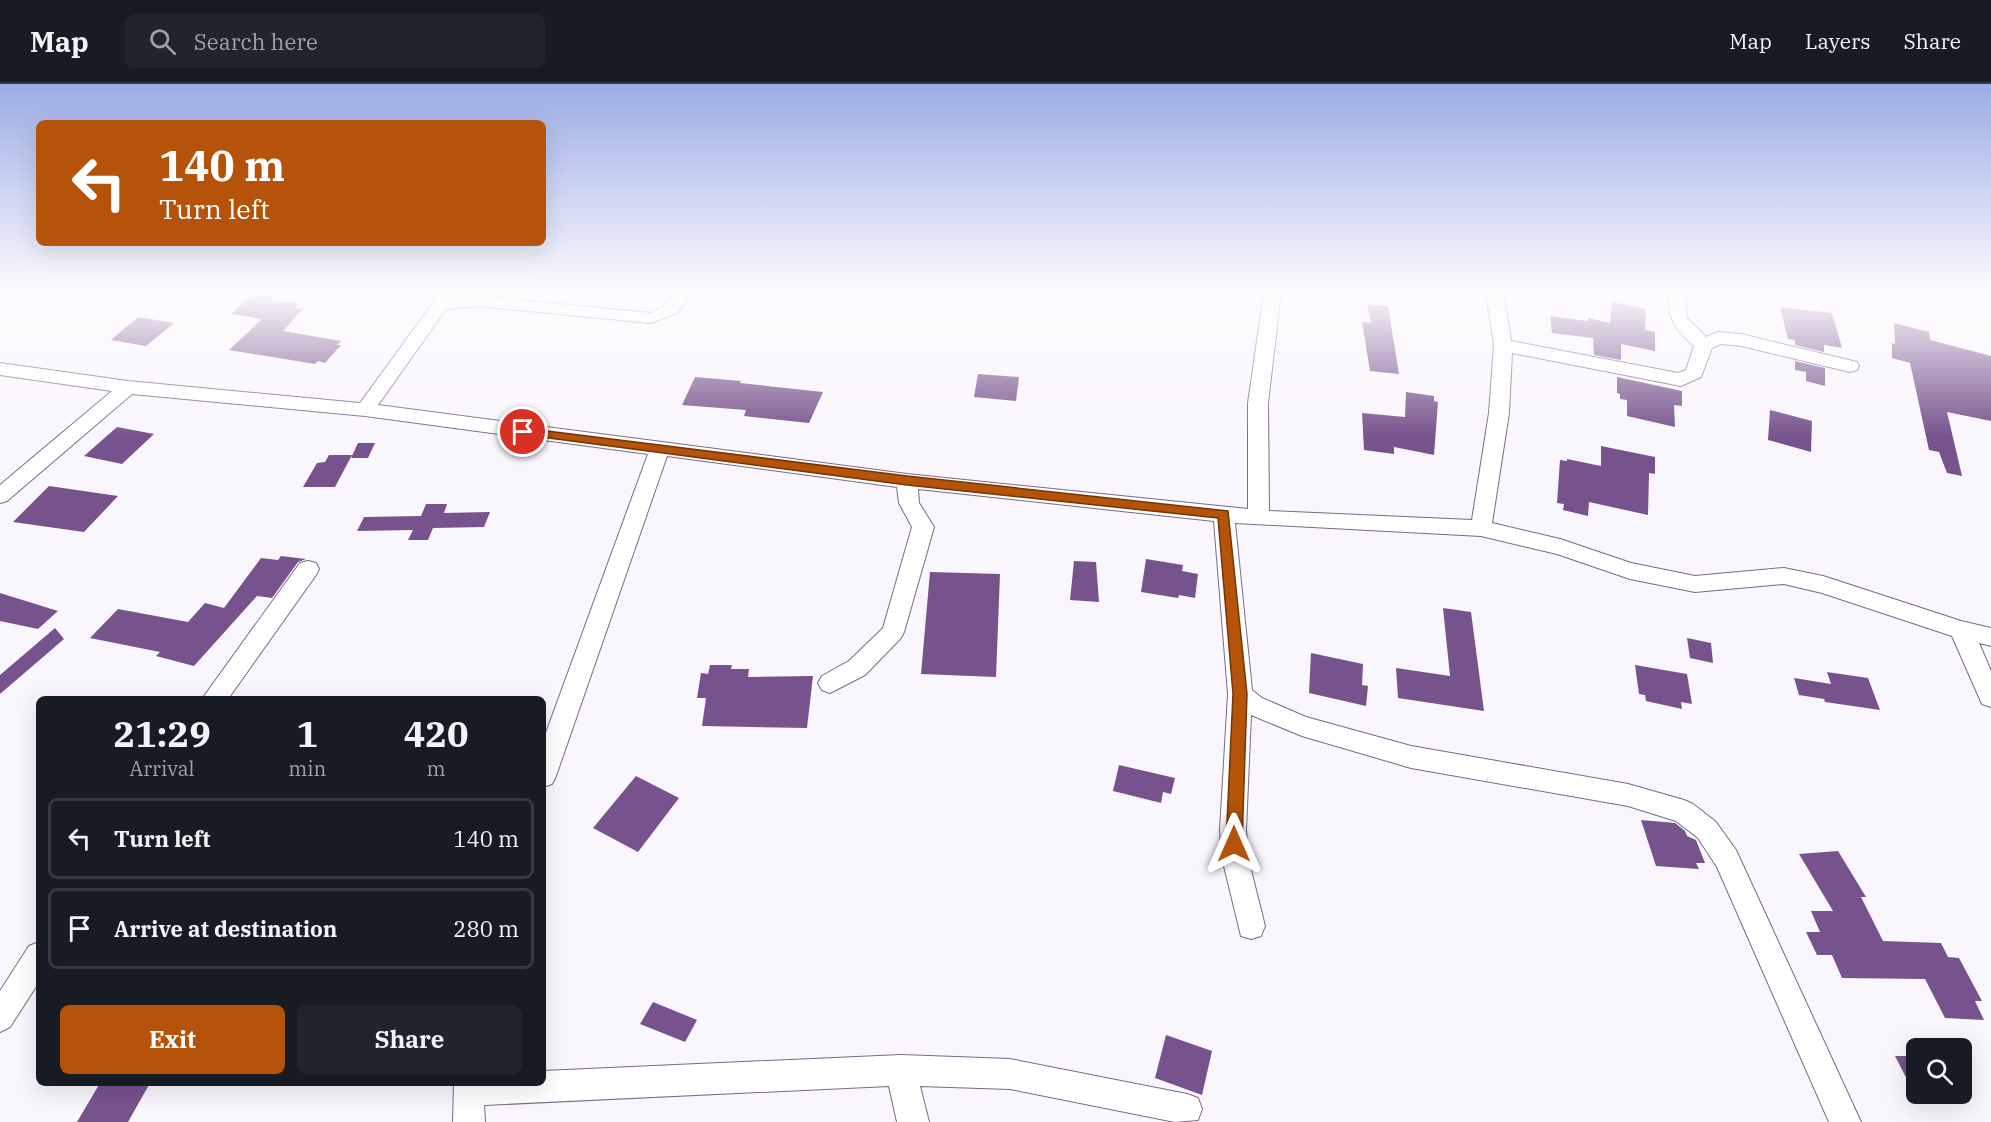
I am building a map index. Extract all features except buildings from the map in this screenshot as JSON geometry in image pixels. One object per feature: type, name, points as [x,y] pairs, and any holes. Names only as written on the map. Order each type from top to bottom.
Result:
[{"type":"street","points":[[365,410],[415,340]]},
{"type":"street","points":[[1258,518],[1258,403],[1266,340]]},
{"type":"street","points":[[1481,528],[1499,413],[1502,340]]},
{"type":"street","points":[[1699,340],[1704,345]]},
{"type":"street","points":[[1503,345],[1681,380],[1694,373],[1704,345],[1713,340]]},
{"type":"street","points":[[1743,340],[1850,366]]},
{"type":"street","points":[[0,369],[128,387],[365,410],[907,481],[1258,518],[1481,528],[1560,547],[1630,571],[1695,584],[1784,576],[1823,585],[1961,630],[1991,637]]},
{"type":"street","points":[[0,496],[128,387]]},
{"type":"street","points":[[546,768],[659,450]]},
{"type":"street","points":[[0,472],[27,475]]},
{"type":"street","points":[[830,683],[857,668],[893,632],[923,527],[909,503],[907,481]]},
{"type":"street","points":[[1224,514],[1240,694],[1233,830],[1235,858],[1251,926]]},
{"type":"street","points":[[216,696],[308,569]]},
{"type":"street","points":[[1961,630],[1991,697]]},
{"type":"street","points":[[1240,694],[1253,705],[1302,726],[1411,757],[1628,795],[1684,812],[1707,830],[1727,859],[1845,1122]]},
{"type":"street","points":[[0,1017],[36,961]]},
{"type":"street","points":[[546,1084],[901,1070],[1010,1074],[1187,1109]]},
{"type":"street","points":[[901,1070],[913,1122]]},
{"type":"street","points":[[469,1122],[469,1087],[494,1086]]},
{"type":"route","points":[[523,432],[907,481],[1224,514],[1240,694],[1234,844]]}]
